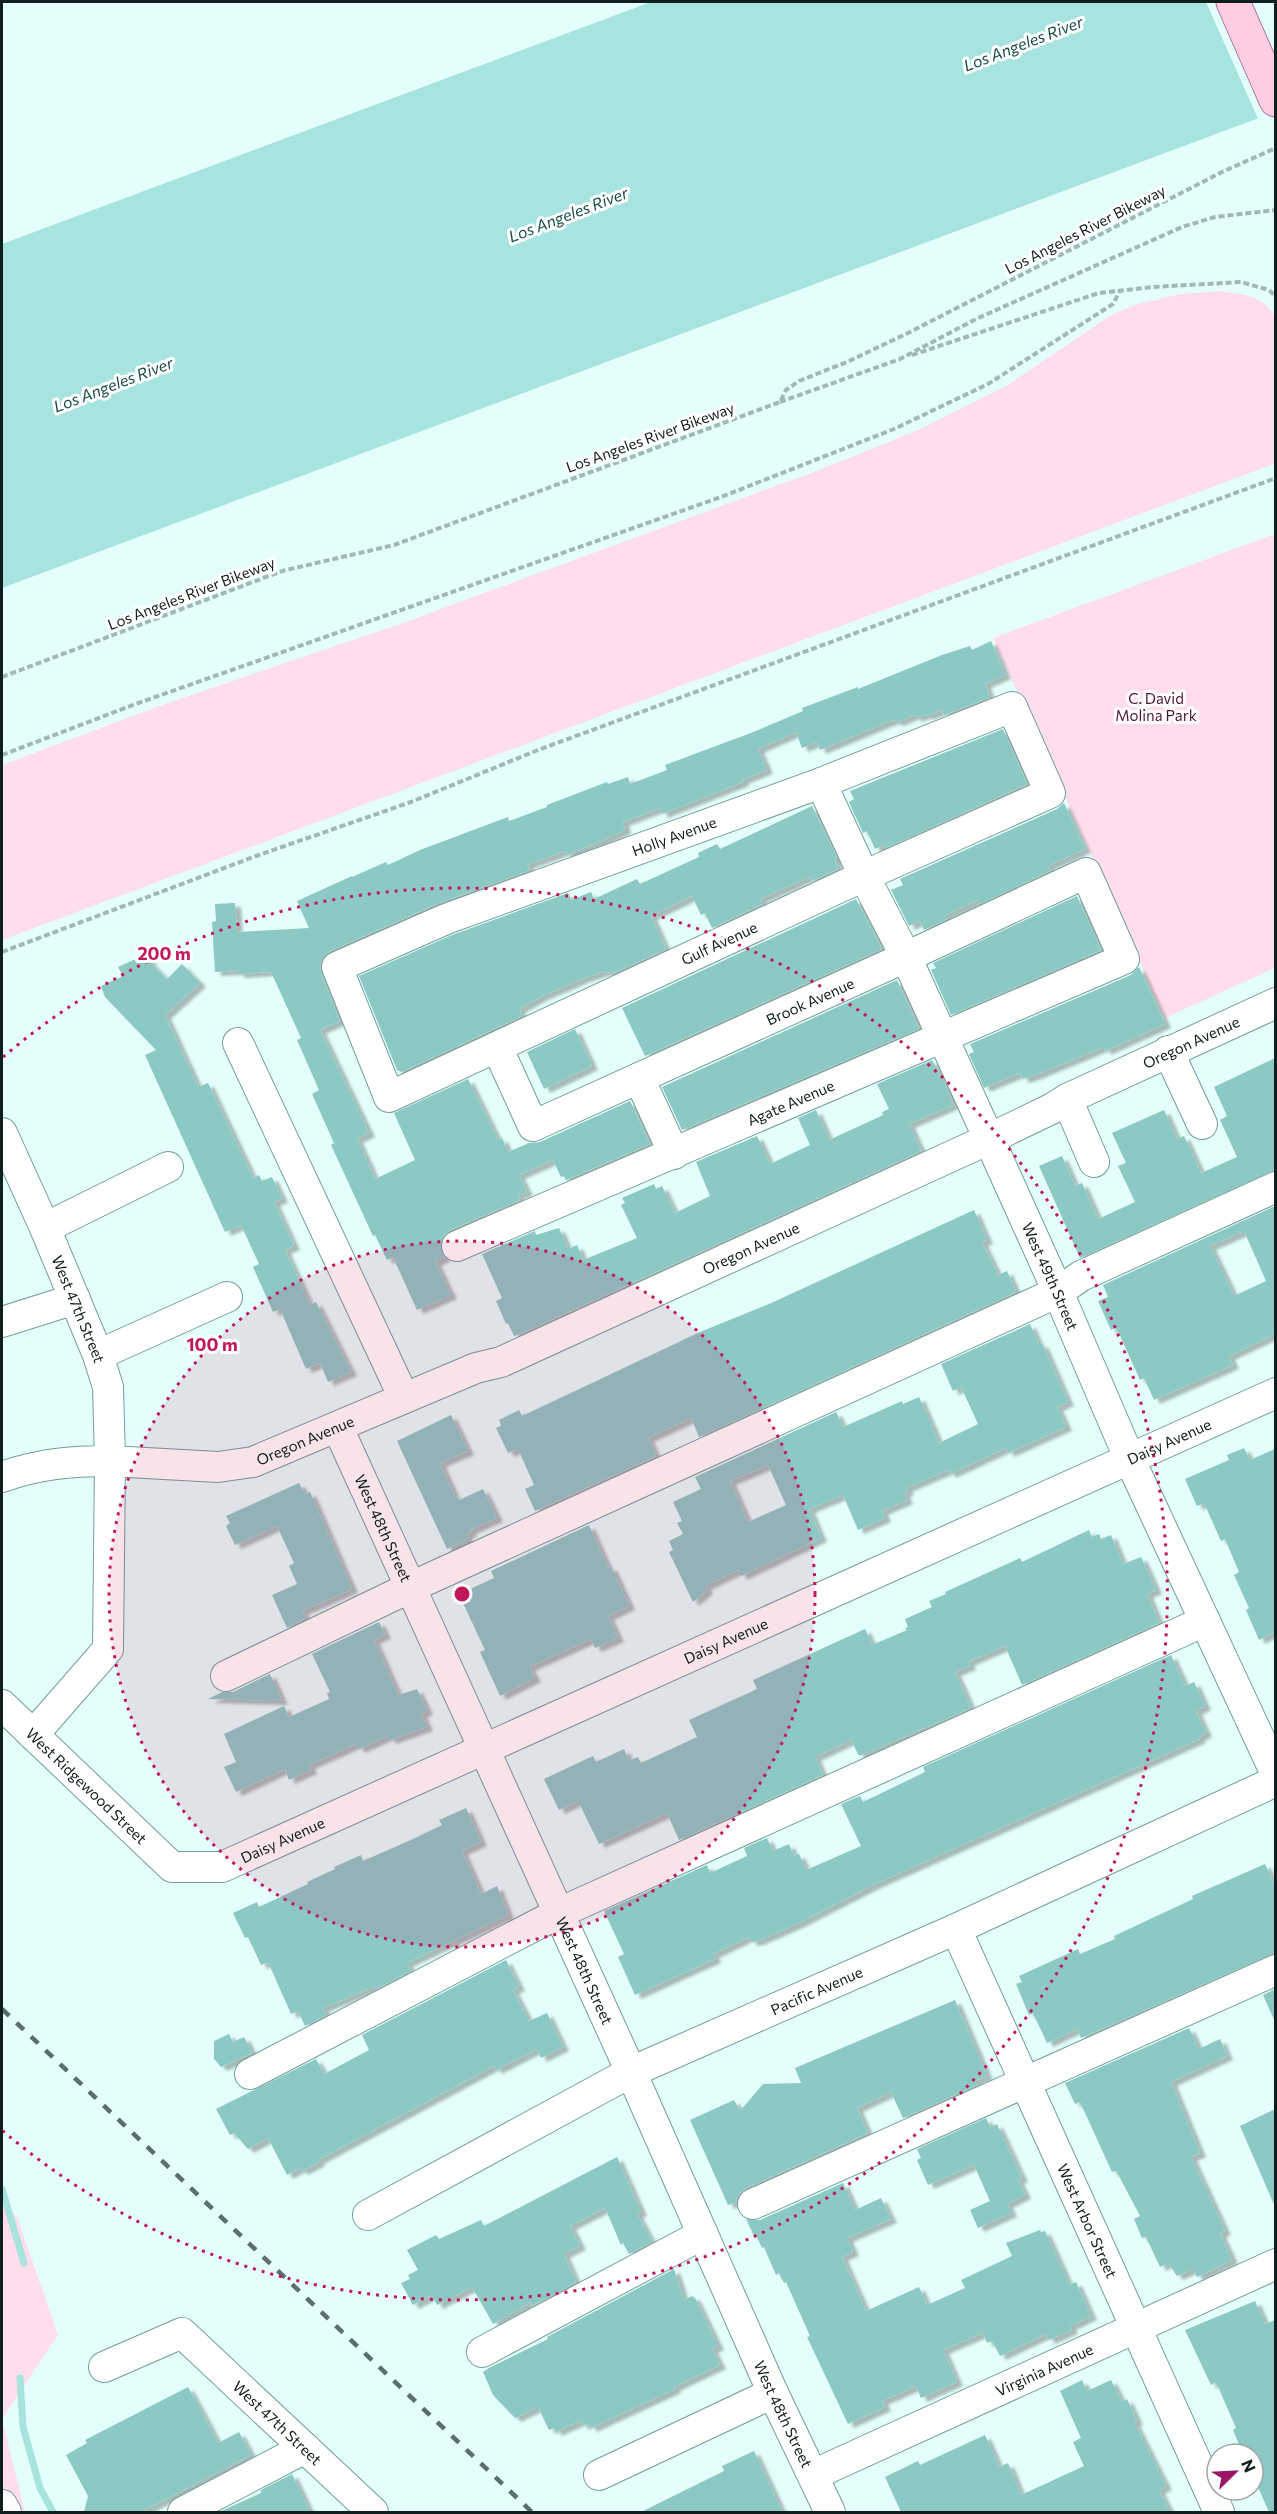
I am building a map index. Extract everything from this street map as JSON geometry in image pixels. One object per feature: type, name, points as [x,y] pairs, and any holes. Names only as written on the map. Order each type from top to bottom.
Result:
[{"type":"main road","points":[[1233,2],[1275,100]]},
{"type":"street","name":"Holly Avenue","points":[[389,1097],[337,967],[446,919],[820,783],[1012,707],[1050,793]]},
{"type":"street","name":"West 49th Street","points":[[820,783],[906,957],[1058,1292],[1130,1460],[1275,1774]]},
{"type":"street","name":"Gulf Avenue","points":[[389,1097],[864,876],[1050,793]]},
{"type":"street","name":"Brook Avenue","points":[[496,1047],[533,1126],[1086,873],[1124,959]]},
{"type":"street","name":"Agate Avenue","points":[[458,1246],[1124,959]]},
{"type":"street","name":"Oregon Avenue","points":[[2,1477],[28,1468],[64,1461],[218,1467],[254,1462],[476,1368],[501,1362],[989,1139],[1051,1109],[1067,1098],[1275,1003]]},
{"type":"street","points":[[238,1043],[404,1398]]},
{"type":"street","points":[[1168,1051],[1202,1124]]},
{"type":"street","points":[[639,1078],[674,1154]]},
{"type":"street","points":[[1067,1098],[1094,1162]]},
{"type":"street","name":"West 47th Street","points":[[2,1132],[8,1168],[45,1228],[98,1355],[108,1387],[110,1461],[108,1649],[33,1735]]},
{"type":"street","points":[[45,1228],[168,1167]]},
{"type":"street","points":[[226,1676],[411,1587],[1058,1292],[1081,1276],[1275,1186]]},
{"type":"street","points":[[98,1355],[227,1297]]},
{"type":"street","points":[[2,1322],[75,1299]]},
{"type":"street","name":"Daisy Avenue","points":[[172,1867],[222,1867],[1275,1393]]},
{"type":"street","name":"West 48th Street","points":[[338,1428],[631,2072],[773,2393],[830,2512]]},
{"type":"street","points":[[250,2074],[559,1913],[1204,1621]]},
{"type":"street","name":"West Ridgewood Street","points":[[2,1705],[172,1867]]},
{"type":"street","name":"Pacific Avenue","points":[[368,2215],[631,2072],[956,1929],[1275,1781]]},
{"type":"street","name":"West Arbor Street","points":[[956,1929],[1219,2512]]},
{"type":"street","points":[[753,2205],[1024,2081],[1275,1970]]},
{"type":"street","points":[[482,2352],[703,2234]]},
{"type":"street","name":"Virginia Avenue","points":[[813,2475],[1275,2264]]},
{"type":"street","name":"West 47th Street","points":[[104,2367],[182,2333],[374,2512]]},
{"type":"street","points":[[599,2475],[773,2393]]},
{"type":"street","points":[[183,2512],[305,2448]]},
{"type":"street","points":[[2,2505],[6,2512]]},
{"type":"path","name":"Los Angeles River Bikeway","points":[[2,677],[282,570],[394,545],[780,402],[786,390],[799,381],[847,362],[908,333],[1224,171],[1275,148]]},
{"type":"path","points":[[900,359],[976,319],[1182,227],[1215,217],[1275,210]]},
{"type":"path","points":[[780,402],[900,359],[1099,293],[1153,287],[1241,282],[1269,290],[1275,297]]},
{"type":"path","points":[[2,755],[133,705],[721,496],[894,429],[987,384],[1113,304],[1120,291]]},
{"type":"path","points":[[2,952],[245,860],[411,802],[537,750],[1275,478]]},
{"type":"green space","points":[[1222,291],[1258,300],[1265,304],[1275,316],[1276,462],[1271,465],[2,940],[2,765],[162,705],[400,624],[814,472],[918,430],[1008,385],[1108,317],[1134,305],[1180,294]]},
{"type":"green space","name":"C. David Molina Park","points":[[1275,534],[1275,968],[1165,1018],[993,638]]},
{"type":"green space","points":[[2,2201],[17,2217],[58,2335],[2,2419]]},
{"type":"green space","points":[[2,2419],[25,2512],[2,2512]]},
{"type":"water","name":"Los Angeles River","points":[[651,2],[1275,2],[1275,112],[2,588],[2,244]]},
{"type":"pier","points":[[1206,2],[1275,2],[1276,115],[1259,121]]},
{"type":"building","points":[[991,641],[1005,675],[985,684],[990,697],[944,715],[942,710],[916,718],[914,715],[898,722],[893,720],[820,750],[817,742],[802,748],[796,732],[758,749],[767,770],[742,780],[743,782],[662,814],[660,808],[623,822],[625,830],[601,841],[566,855],[565,851],[527,865],[530,870],[439,903],[330,951],[324,956],[320,964],[321,973],[340,1021],[320,1030],[369,1133],[357,1139],[375,1179],[415,1160],[394,1113],[468,1079],[498,1140],[502,1138],[508,1152],[529,1143],[540,1142],[630,1101],[650,1144],[566,1180],[564,1176],[561,1177],[553,1160],[519,1175],[527,1192],[518,1195],[520,1200],[450,1230],[444,1235],[440,1245],[445,1257],[435,1262],[451,1295],[417,1310],[393,1257],[387,1260],[375,1235],[373,1236],[331,1145],[334,1143],[312,1094],[319,1090],[297,1040],[301,1038],[271,972],[238,974],[238,971],[215,972],[212,922],[216,921],[215,904],[235,903],[237,932],[309,928],[297,901],[352,876],[386,862],[388,865],[420,850],[508,817],[509,821],[547,807],[547,805],[607,782],[608,784],[628,777],[630,784],[667,770],[665,765],[751,733],[803,711],[802,708],[858,687],[858,689],[942,655],[970,646],[972,650]]},
{"type":"building","points":[[1003,729],[1027,784],[886,848],[884,845],[875,849],[867,831],[863,833],[849,802],[854,799],[850,791]]},
{"type":"building","points":[[1064,803],[1085,849],[1048,866],[1050,871],[980,904],[978,900],[945,915],[947,919],[924,930],[920,921],[909,926],[891,890],[903,885],[900,879],[1057,809]]},
{"type":"building","points":[[812,806],[837,858],[835,861],[838,869],[812,881],[809,877],[760,899],[762,904],[712,928],[705,913],[701,915],[692,896],[651,916],[666,949],[614,973],[613,971],[607,974],[606,971],[587,977],[542,996],[519,1009],[522,1016],[401,1072],[397,1070],[359,976],[452,935],[568,893],[571,900],[591,892],[594,899],[637,879],[640,884],[699,857],[698,853],[717,844],[720,849]]},
{"type":"building","points":[[1077,896],[1101,950],[951,1015],[931,970],[936,968],[933,963]]},
{"type":"building","points":[[856,899],[882,949],[645,1056],[622,1008]]},
{"type":"building","points":[[147,954],[151,963],[167,979],[182,964],[200,983],[165,1015],[198,1087],[208,1083],[253,1178],[259,1175],[262,1181],[272,1177],[282,1199],[274,1202],[294,1246],[285,1250],[310,1305],[316,1302],[351,1372],[328,1382],[320,1363],[306,1369],[280,1309],[273,1312],[253,1267],[259,1264],[241,1225],[225,1232],[145,1055],[156,1050],[105,997],[101,986],[123,976],[118,967]]},
{"type":"building","points":[[1139,967],[1165,1024],[1105,1051],[1104,1047],[1033,1076],[1023,1079],[1020,1073],[984,1088],[969,1054],[974,1052],[970,1044],[1131,975]]},
{"type":"building","points":[[897,980],[919,1029],[682,1130],[662,1087]]},
{"type":"building","points":[[575,1029],[592,1066],[544,1089],[527,1052]]},
{"type":"building","points":[[1275,1058],[1275,1170],[1080,1258],[1039,1166],[1062,1156],[1075,1186],[1082,1183],[1098,1219],[1135,1202],[1118,1166],[1126,1163],[1112,1133],[1164,1110],[1177,1139],[1184,1136],[1201,1173],[1237,1157],[1220,1120],[1227,1116],[1214,1087]]},
{"type":"building","points":[[932,1060],[943,1079],[953,1105],[909,1124],[921,1151],[520,1334],[514,1336],[508,1323],[506,1324],[496,1301],[502,1298],[482,1254],[535,1231],[536,1235],[559,1228],[568,1249],[577,1245],[583,1260],[637,1238],[621,1205],[625,1203],[622,1198],[654,1184],[656,1189],[662,1186],[675,1213],[710,1196],[696,1162],[757,1136],[770,1164],[810,1145],[798,1118],[816,1110],[829,1140],[883,1115],[882,1112],[889,1109],[877,1084]]},
{"type":"building","points":[[1275,1206],[1275,1334],[1229,1356],[1233,1365],[1154,1400],[1144,1378],[1140,1380],[1116,1327],[1111,1330],[1098,1301],[1108,1297],[1103,1285]],"holes":[[[1244,1231],[1266,1281],[1234,1296],[1210,1246]]]},
{"type":"building","points":[[974,1210],[987,1240],[982,1242],[998,1275],[1007,1271],[1016,1292],[699,1437],[691,1418],[648,1438],[656,1456],[535,1511],[525,1489],[534,1485],[518,1449],[508,1453],[496,1428],[501,1426],[499,1420],[519,1410],[522,1416],[700,1332],[769,1304]]},
{"type":"building","points":[[1030,1324],[1039,1345],[1042,1343],[1068,1402],[1057,1407],[1066,1427],[1008,1453],[1006,1448],[950,1474],[948,1470],[906,1488],[908,1491],[904,1493],[907,1500],[882,1511],[885,1518],[858,1530],[843,1495],[809,1509],[821,1538],[741,1576],[738,1570],[705,1586],[707,1590],[693,1602],[669,1552],[673,1550],[669,1541],[683,1534],[677,1523],[682,1521],[673,1502],[701,1489],[695,1477],[836,1412],[843,1427],[902,1401],[903,1404],[919,1397],[939,1443],[978,1424],[961,1387],[953,1391],[941,1364]],"holes":[[[768,1465],[786,1505],[748,1522],[730,1481]]]},
{"type":"building","points":[[451,1415],[468,1451],[440,1463],[455,1497],[457,1496],[459,1500],[483,1489],[497,1518],[470,1530],[471,1532],[466,1535],[468,1539],[447,1549],[397,1441]]},
{"type":"building","points":[[1244,1448],[1250,1460],[1275,1449],[1275,1632],[1259,1640],[1246,1610],[1249,1608],[1234,1575],[1239,1572],[1225,1539],[1221,1541],[1204,1503],[1197,1506],[1185,1479],[1229,1460],[1227,1455]]},
{"type":"building","points":[[299,1483],[305,1494],[310,1492],[352,1589],[302,1611],[306,1618],[287,1628],[272,1595],[297,1584],[289,1566],[294,1563],[277,1526],[235,1545],[226,1526],[230,1523],[226,1516]]},
{"type":"building","points":[[589,1525],[608,1568],[611,1566],[629,1606],[608,1616],[618,1638],[595,1648],[591,1639],[529,1667],[535,1678],[500,1696],[480,1652],[485,1650],[462,1601],[469,1598],[466,1591],[494,1578],[491,1571]]},
{"type":"building","points":[[1089,1530],[1092,1537],[1099,1534],[1101,1539],[1111,1535],[1123,1564],[1141,1557],[1156,1590],[1147,1594],[1159,1622],[1157,1624],[1022,1685],[1005,1646],[968,1662],[970,1666],[955,1672],[971,1708],[859,1756],[851,1740],[815,1757],[823,1775],[679,1840],[667,1813],[599,1844],[578,1801],[559,1810],[544,1779],[593,1756],[596,1762],[624,1749],[629,1761],[638,1757],[641,1763],[697,1737],[689,1720],[757,1689],[753,1680],[865,1629],[872,1645],[907,1630],[905,1619],[932,1607],[929,1601],[946,1594],[945,1592],[1020,1558],[1022,1562]]},
{"type":"building","points":[[379,1622],[385,1635],[374,1640],[398,1695],[417,1689],[427,1711],[421,1714],[427,1727],[390,1740],[388,1736],[359,1749],[356,1744],[309,1765],[311,1770],[289,1780],[285,1769],[236,1792],[224,1767],[236,1762],[224,1734],[284,1706],[289,1717],[329,1699],[327,1693],[330,1692],[312,1654],[301,1659]]},
{"type":"building","points":[[1171,1655],[1185,1686],[1194,1682],[1205,1706],[1196,1711],[1206,1733],[1199,1737],[1200,1739],[873,1885],[758,1941],[751,1942],[749,1937],[713,1954],[715,1959],[635,1995],[618,1957],[624,1954],[604,1911],[707,1865],[710,1873],[747,1856],[744,1848],[767,1838],[773,1851],[789,1844],[794,1856],[799,1854],[806,1870],[861,1846],[841,1804],[860,1796],[863,1802],[925,1772],[923,1767]]},
{"type":"building","points":[[270,1674],[282,1701],[208,1699],[222,1692],[233,1692]]},
{"type":"building","points":[[466,1808],[481,1842],[462,1851],[481,1894],[497,1886],[508,1915],[407,1963],[411,1971],[376,1989],[375,1986],[323,2008],[326,2015],[305,2026],[298,2011],[291,2014],[268,1962],[261,1965],[248,1937],[245,1938],[233,1913],[257,1902],[259,1907],[361,1855],[363,1861],[413,1839],[442,1825],[439,1820]]},
{"type":"building","points":[[1265,1864],[1275,1886],[1275,1953],[1081,2038],[1077,2029],[1047,2043],[1033,2013],[1029,2015],[1016,1984],[1022,1982],[1019,1976],[1078,1949],[1080,1954],[1115,1939],[1114,1936],[1193,1899],[1192,1896]]},
{"type":"building","points":[[506,1960],[519,1987],[513,1990],[529,2021],[547,2013],[563,2047],[541,2058],[537,2049],[496,2070],[494,2066],[318,2160],[319,2162],[302,2171],[300,2168],[287,2175],[268,2138],[248,2149],[234,2133],[230,2135],[216,2109],[316,2059],[324,2074],[369,2050],[362,2035]]},
{"type":"building","points":[[1275,1989],[1275,2022],[1263,1995]]},
{"type":"building","points":[[955,2000],[987,2076],[975,2081],[977,2085],[903,2118],[891,2092],[857,2108],[868,2133],[746,2188],[739,2193],[736,2202],[728,2205],[690,2120],[734,2100],[740,2111],[763,2084],[801,2083],[795,2068]]},
{"type":"building","points":[[1189,2028],[1199,2049],[1220,2039],[1227,2056],[1171,2082],[1200,2153],[1191,2157],[1225,2231],[1220,2233],[1232,2260],[1197,2277],[1193,2269],[1177,2276],[1168,2263],[1160,2267],[1146,2237],[1142,2238],[1134,2219],[1140,2216],[1116,2171],[1112,2172],[1080,2102],[1075,2104],[1065,2083]]},
{"type":"building","points":[[229,2034],[233,2042],[244,2037],[252,2053],[221,2067],[214,2059],[214,2041]]},
{"type":"building","points":[[1275,2109],[1275,2207],[1240,2126]]},
{"type":"building","points":[[986,2118],[990,2127],[997,2124],[1022,2178],[1018,2180],[1025,2195],[1007,2204],[1011,2213],[978,2228],[970,2210],[990,2201],[974,2165],[928,2185],[917,2160],[921,2158],[917,2149]]},
{"type":"building","points":[[617,2157],[641,2212],[637,2214],[652,2242],[629,2254],[623,2243],[621,2245],[605,2208],[570,2226],[580,2246],[564,2254],[576,2282],[532,2306],[531,2302],[493,2324],[472,2287],[437,2305],[432,2295],[413,2305],[401,2283],[410,2279],[408,2275],[418,2270],[407,2250],[436,2235],[439,2239],[481,2220],[484,2226]]},
{"type":"building","points":[[843,2183],[855,2210],[881,2198],[891,2219],[847,2238],[853,2252],[842,2257],[866,2311],[919,2287],[927,2305],[965,2288],[961,2280],[1012,2256],[1006,2243],[1040,2230],[1045,2231],[1069,2285],[1076,2282],[1091,2316],[1070,2326],[1072,2330],[1049,2340],[1046,2334],[1000,2356],[992,2341],[987,2343],[983,2333],[943,2350],[957,2382],[921,2398],[916,2386],[882,2401],[885,2407],[848,2424],[807,2337],[810,2336],[786,2282],[784,2283],[779,2273],[776,2275],[764,2247],[762,2248],[756,2235],[754,2236],[746,2219],[760,2220]]},
{"type":"building","points":[[674,2269],[684,2300],[692,2296],[695,2298],[718,2346],[712,2349],[720,2365],[674,2387],[675,2389],[591,2428],[588,2423],[583,2426],[580,2421],[556,2432],[554,2428],[549,2430],[538,2407],[515,2418],[493,2395],[483,2372],[548,2339],[547,2337]]},
{"type":"building","points":[[1255,2301],[1265,2324],[1275,2320],[1275,2512],[1269,2512],[1265,2502],[1265,2442],[1238,2442],[1233,2430],[1236,2428],[1216,2382],[1211,2385],[1185,2330]]},
{"type":"building","points":[[1082,2380],[1087,2391],[1111,2380],[1122,2402],[1127,2399],[1137,2421],[1134,2422],[1166,2486],[1159,2490],[1170,2512],[901,2512],[885,2477],[918,2461],[920,2465],[985,2435],[999,2467],[1008,2463],[1021,2495],[1084,2466],[1073,2442],[1081,2438],[1060,2391]]},
{"type":"building","points":[[188,2387],[218,2443],[239,2432],[251,2455],[141,2512],[84,2512],[88,2496],[66,2455],[87,2443],[85,2440]]},
{"type":"building","points":[[754,2451],[782,2512],[641,2512],[724,2471],[722,2466]]},
{"type":"building","points":[[292,2474],[310,2512],[219,2512],[261,2493],[261,2490]]},
{"type":"waterway","points":[[2,2189],[24,2263]]},
{"type":"waterway","points":[[20,2378],[23,2427],[40,2488],[53,2512]]},
{"type":"railway","points":[[2,2009],[532,2512]]}]
